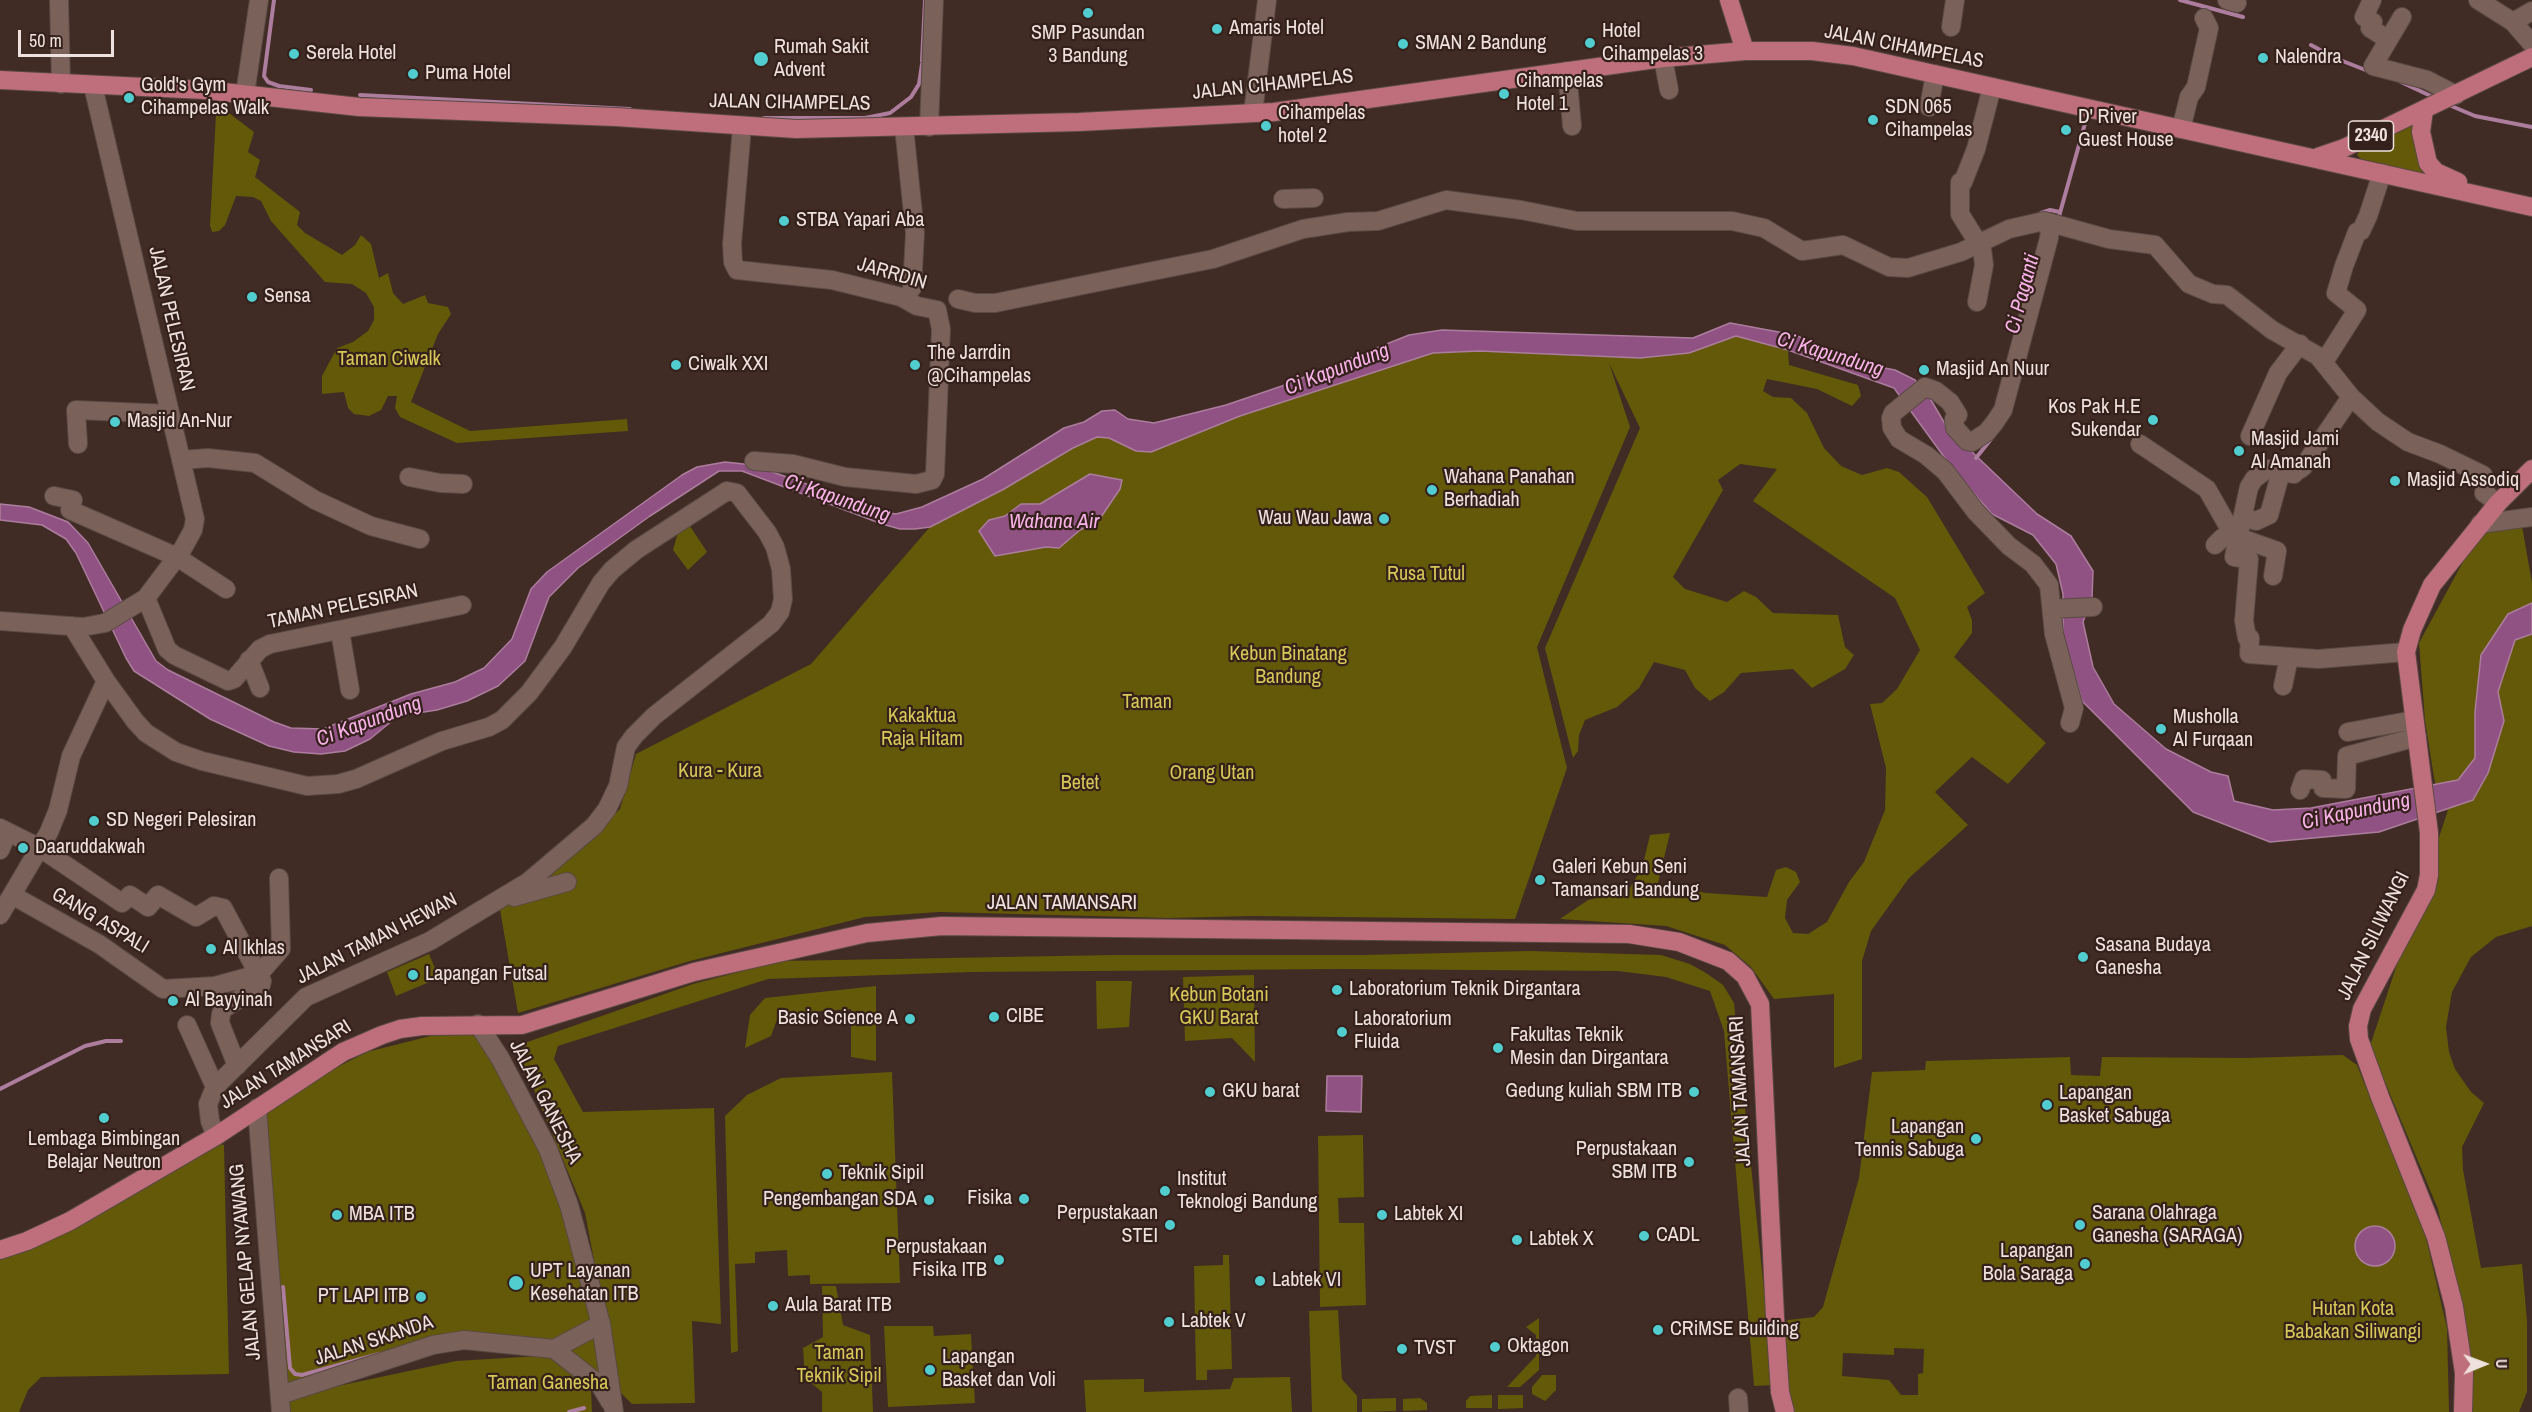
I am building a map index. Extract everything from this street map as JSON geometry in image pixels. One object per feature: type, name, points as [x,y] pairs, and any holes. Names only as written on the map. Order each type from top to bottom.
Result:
[{"type":"main road","points":[[1729,0],[1745,51]]},
{"type":"main road","name":"JALAN CIHAMPELAS","points":[[0,80],[245,94],[359,107],[616,117],[742,127],[929,127],[1253,113],[1663,58],[1745,51],[1812,51],[1853,56],[2532,207]]},
{"type":"main road","name":"2340","points":[[2316,158],[2334,153],[2532,57]]},
{"type":"main road","points":[[2428,108],[2421,132],[2428,163],[2436,172],[2448,179],[2532,197]]},
{"type":"main road","name":"JALAN SILIWANGI","points":[[2463,1412],[2464,1373],[2459,1340],[2436,1237],[2380,1097],[2359,1040],[2358,1026],[2362,1009],[2426,890],[2431,858],[2422,767],[2406,652],[2412,630],[2432,585],[2498,503],[2532,469]]},
{"type":"main road","name":"JALAN TAMANSARI","points":[[0,1250],[27,1241],[70,1221],[216,1136],[343,1052],[372,1039],[400,1029],[478,1024],[522,1025],[694,972],[800,946],[867,933],[942,926],[1544,931],[1629,934],[1679,942],[1728,961],[1744,976],[1760,1004],[1775,1317],[1780,1392],[1785,1412]]},
{"type":"street","points":[[59,0],[61,84]]},
{"type":"street","points":[[245,94],[259,0]]},
{"type":"street","points":[[929,127],[934,0]]},
{"type":"street","points":[[1253,113],[1267,0]]},
{"type":"street","points":[[1951,27],[1955,0]]},
{"type":"street","points":[[2372,0],[2364,17],[2373,22],[2370,28],[2387,39]]},
{"type":"street","points":[[2478,0],[2513,22],[2532,44]]},
{"type":"street","points":[[2513,22],[2532,11]]},
{"type":"street","points":[[2402,17],[2373,66],[2427,80],[2454,96]]},
{"type":"street","points":[[2181,129],[2189,97],[2196,87],[2209,28],[2204,18]]},
{"type":"street","points":[[1663,58],[1669,90]]},
{"type":"street","points":[[1567,71],[1572,126]]},
{"type":"street","points":[[1929,107],[1935,74]]},
{"type":"street","name":"JALAN PELESIRAN","points":[[72,626],[91,627],[105,623],[146,598],[189,540],[195,519],[171,414],[148,346],[93,86]]},
{"type":"street","points":[[1977,302],[1984,265],[1978,241],[1960,214],[1959,182],[1963,182],[1976,149],[1992,87]]},
{"type":"street","name":"JARRDIN","points":[[742,127],[732,244],[733,262],[737,270],[832,280],[901,297],[917,306],[937,310],[941,329],[935,474],[932,480],[916,484],[845,477],[793,464],[754,461]]},
{"type":"street","points":[[904,127],[915,233],[912,288]]},
{"type":"street","points":[[2326,360],[2357,310],[2336,293],[2357,232],[2361,231],[2368,216],[2382,172]]},
{"type":"street","points":[[1299,199],[1303,229]]},
{"type":"street","points":[[958,299],[975,303],[995,303],[1213,259],[1303,229],[1348,222],[1378,221],[1446,200],[1521,210],[1577,221],[1732,221],[1764,228],[1802,251],[1843,245],[1888,267],[1908,268],[1933,262],[2009,229],[2053,223],[2109,239],[2155,245],[2189,284],[2213,294],[2228,295],[2272,330],[2326,360],[2350,397],[2378,422],[2408,442],[2440,454],[2483,476],[2486,482],[2484,493],[2498,503]]},
{"type":"street","points":[[2053,223],[2006,411],[1987,432],[1972,442],[1967,441],[1955,428],[1954,419],[1958,414],[1950,402],[1936,391],[1923,388],[1903,404],[1891,418],[1892,428],[1899,439],[1926,455],[1945,471],[1992,529],[2033,564],[2049,585],[2057,609],[2054,634],[2074,708],[2070,723]]},
{"type":"street","points":[[2250,436],[2278,374],[2300,344]]},
{"type":"street","points":[[2350,397],[2303,467],[2299,470],[2267,470],[2254,479],[2249,487],[2234,557],[2248,559],[2244,621],[2247,638],[2250,638],[2248,654],[2318,659],[2406,652]]},
{"type":"street","points":[[78,444],[76,410],[171,414]]},
{"type":"street","points":[[2140,444],[2207,489],[2238,530],[2277,551],[2272,576]]},
{"type":"street","points":[[181,460],[208,458],[255,464],[315,500],[371,526],[420,539]]},
{"type":"street","points":[[2215,545],[2222,538],[2269,515],[2282,472],[2297,474]]},
{"type":"street","points":[[409,477],[440,483],[463,484]]},
{"type":"street","name":"JALAN TAMAN HEWAN","points":[[106,681],[147,733],[176,752],[202,761],[307,786],[346,783],[426,747],[489,727],[502,720],[530,693],[563,647],[601,583],[612,570],[636,550],[715,497],[727,491],[737,494],[767,532],[775,547],[783,583],[780,612],[771,624],[654,716],[634,736],[626,747],[618,786],[607,810],[594,826],[528,882],[501,899],[430,940],[306,997],[214,1087]]},
{"type":"street","points":[[54,496],[74,496],[70,510],[177,557],[226,589]]},
{"type":"street","points":[[2480,524],[2532,517]]},
{"type":"street","name":"TAMAN PELESIRAN","points":[[146,598],[160,636],[174,655],[228,681],[234,679],[260,649],[270,644],[462,605]]},
{"type":"street","points":[[2057,609],[2092,607]]},
{"type":"street","points":[[0,621],[72,626],[106,681],[71,756],[58,810],[40,848],[0,915]]},
{"type":"street","points":[[340,631],[350,690]]},
{"type":"street","points":[[2283,686],[2289,657]]},
{"type":"street","points":[[249,660],[260,688]]},
{"type":"street","points":[[2348,732],[2416,729]]},
{"type":"street","points":[[2300,790],[2304,779],[2322,780],[2323,788],[2346,789],[2347,756],[2416,729]]},
{"type":"street","points":[[0,850],[4,830],[40,848],[122,903],[130,895],[148,907],[158,895],[196,917],[214,906],[223,908],[259,974],[261,985],[223,1009],[220,1023],[237,1066]]},
{"type":"street","points":[[259,974],[281,949],[279,878]]},
{"type":"street","points":[[501,899],[567,882]]},
{"type":"street","name":"GANG ASPALI","points":[[12,895],[99,944],[163,989],[215,986],[259,974]]},
{"type":"street","name":"JALAN GANESHA","points":[[478,1024],[500,1058],[548,1149],[572,1216],[601,1324],[614,1410]]},
{"type":"street","points":[[187,1025],[214,1087],[208,1104],[216,1136]]},
{"type":"street","name":"JALAN GELAP NYAWANG","points":[[257,1108],[281,1403]]},
{"type":"street","points":[[601,1324],[554,1349],[600,1385],[614,1410]]},
{"type":"street","name":"JALAN SKANDA","points":[[281,1403],[448,1341],[554,1349]]},
{"type":"green space","name":"Taman Ciwalk","points":[[221,107],[254,132],[248,152],[260,160],[255,177],[300,212],[297,225],[305,233],[342,255],[355,245],[361,235],[371,244],[379,278],[388,273],[393,293],[403,304],[425,295],[428,303],[448,307],[451,314],[438,334],[411,402],[470,431],[627,419],[628,431],[457,443],[400,417],[395,408],[397,396],[388,396],[381,410],[369,416],[354,414],[348,408],[344,392],[322,394],[322,376],[337,348],[353,342],[368,331],[374,320],[374,307],[366,293],[352,284],[325,282],[271,221],[261,201],[253,197],[236,196],[225,225],[219,231],[212,232],[210,225],[216,114],[217,108]]},
{"type":"green space","points":[[2416,119],[2433,176],[2361,159],[2357,155],[2359,151]]},
{"type":"green space","name":"Kebun Binatang Bandung","points":[[1736,336],[1788,350],[1789,365],[1858,385],[1861,396],[1852,406],[1817,389],[1767,379],[1763,391],[1773,397],[1791,398],[1807,413],[1824,448],[1841,466],[1862,475],[1887,468],[1899,472],[1927,497],[1985,593],[1967,607],[1972,620],[1972,633],[1954,657],[2046,743],[2008,784],[1972,757],[1935,792],[1968,825],[1909,878],[1871,931],[1862,961],[1862,1059],[1834,1068],[1834,994],[1774,999],[1751,967],[1725,945],[1666,926],[1560,919],[1588,900],[1628,891],[1642,868],[1650,835],[1670,833],[1658,883],[1706,893],[1767,897],[1776,870],[1786,867],[1796,872],[1800,882],[1787,900],[1785,918],[1793,933],[1808,934],[1827,922],[1849,882],[1864,862],[1885,810],[1886,768],[1870,704],[1882,703],[1897,689],[1920,650],[1895,598],[1753,501],[1777,469],[1740,464],[1718,480],[1723,490],[1673,577],[1685,589],[1727,602],[1744,591],[1756,597],[1773,613],[1838,615],[1845,647],[1854,655],[1845,669],[1812,688],[1793,669],[1741,673],[1724,692],[1710,701],[1695,688],[1685,670],[1654,662],[1639,688],[1617,707],[1585,720],[1579,735],[1578,751],[1573,758],[1545,648],[1640,428],[1609,363],[1630,427],[1537,647],[1567,768],[1515,919],[1252,916],[1169,918],[940,912],[865,917],[690,961],[518,1013],[499,904],[553,872],[620,809],[636,754],[811,664],[930,527],[1097,437],[1109,438],[1136,451],[1151,452],[1240,416],[1433,353],[1479,351],[1640,358],[1689,353]]},
{"type":"green space","points":[[2521,520],[2532,583],[2532,926],[2496,937],[2471,957],[2452,992],[2446,1027],[2449,1052],[2455,1069],[2471,1092],[2484,1103],[2462,1147],[2463,1170],[2481,1268],[2522,1264],[2527,1321],[2527,1392],[2519,1412],[2461,1412],[2449,1258],[2438,1209],[2370,1046],[2448,810],[2440,811],[2433,771],[2425,720],[2419,643],[2471,547],[2484,532]]},
{"type":"green space","points":[[688,523],[707,552],[688,570],[673,550],[678,532]]},
{"type":"green space","points":[[1530,951],[1661,955],[1690,964],[1706,973],[1723,985],[1734,1003],[1774,1385],[1754,1386],[1724,1031],[1710,991],[1666,977],[1618,971],[1338,969],[971,972],[768,979],[558,1046],[554,1059],[583,1112],[714,1108],[721,1324],[692,1321],[695,1403],[632,1404],[619,1391],[585,1213],[516,1046],[693,984],[781,961]]},
{"type":"green space","name":"Lapangan Futsal","points":[[429,954],[439,978],[396,996],[387,972]]},
{"type":"green space","name":"Kebun Botani GKU Barat","points":[[1254,975],[1255,1062],[1232,1038],[1185,1041],[1183,977]]},
{"type":"green space","points":[[1096,981],[1132,981],[1129,1027],[1097,1029]]},
{"type":"green space","points":[[876,986],[876,1061],[851,1057],[851,1009],[779,1014],[771,1036],[745,1048],[750,1015],[765,998]]},
{"type":"green space","points":[[478,1024],[541,1150],[600,1323],[554,1345],[446,1338],[283,1385],[257,1108],[367,1052]]},
{"type":"green space","name":"Hutan Kota Babakan Siliwangi","points":[[2343,1055],[2357,1065],[2426,1238],[2447,1328],[2449,1412],[1795,1412],[1789,1396],[1784,1325],[1788,1320],[1814,1317],[1823,1307],[1859,1178],[1872,1072],[1925,1070],[1926,1061],[2070,1057],[2071,1075],[2100,1076],[2102,1057],[2247,1058]],"holes":[[[1894,1348],[1924,1349],[1923,1373],[1918,1374],[1918,1395],[1901,1395],[1889,1380],[1842,1376],[1843,1353],[1894,1355]]]},
{"type":"green space","points":[[892,1072],[900,1283],[810,1284],[810,1275],[788,1276],[787,1250],[755,1252],[755,1263],[735,1264],[738,1351],[731,1353],[725,1116],[747,1095],[781,1078]]},
{"type":"green space","points":[[1363,1135],[1364,1197],[1338,1198],[1339,1223],[1364,1223],[1366,1305],[1320,1307],[1318,1136]]},
{"type":"green space","points":[[214,1142],[224,1145],[229,1374],[41,1377],[28,1390],[19,1412],[0,1412],[0,1245]]},
{"type":"green space","points":[[1223,1255],[1229,1255],[1232,1369],[1207,1370],[1207,1380],[1196,1380],[1194,1266],[1223,1265]]},
{"type":"green space","name":"Taman Teknik Sipil","points":[[822,1286],[836,1286],[843,1325],[870,1335],[873,1412],[822,1412],[822,1392],[805,1378],[803,1348],[823,1337]]},
{"type":"green space","points":[[1338,1310],[1342,1379],[1357,1396],[1357,1412],[1312,1412],[1309,1311]]},
{"type":"green space","points":[[1539,1318],[1539,1370],[1520,1387],[1507,1387],[1536,1356],[1536,1335],[1526,1327]]},
{"type":"green space","points":[[599,1326],[605,1383],[561,1353]]},
{"type":"green space","name":"Lapangan Basket dan Voli","points":[[884,1326],[933,1326],[934,1336],[971,1334],[975,1403],[888,1407]]},
{"type":"green space","name":"Taman Ganesha","points":[[555,1355],[591,1389],[592,1412],[284,1412],[286,1397],[456,1361]]},
{"type":"green space","points":[[1542,1375],[1556,1375],[1556,1390],[1545,1401],[1532,1394],[1532,1387]]},
{"type":"green space","points":[[1290,1377],[1292,1412],[1086,1412],[1084,1380],[1144,1379],[1144,1392],[1230,1389],[1234,1378]]},
{"type":"green space","points":[[1492,1395],[1492,1408],[1466,1408],[1466,1401],[1470,1396]]},
{"type":"green space","points":[[1498,1395],[1523,1395],[1523,1408],[1498,1409]]},
{"type":"green space","points":[[1396,1398],[1396,1411],[1362,1412],[1362,1399]]},
{"type":"green space","points":[[1420,1398],[1427,1403],[1427,1410],[1403,1411],[1403,1399]]},
{"type":"water","name":"Ci Kapundung","points":[[1730,323],[1795,335],[1863,364],[1895,370],[1915,380],[1931,400],[1948,429],[2037,514],[2071,536],[2093,571],[2092,598],[2083,622],[2093,667],[2114,704],[2166,749],[2211,772],[2228,776],[2234,801],[2273,810],[2311,808],[2458,780],[2475,758],[2475,712],[2481,655],[2508,614],[2532,603],[2532,634],[2515,640],[2498,692],[2504,721],[2488,773],[2473,800],[2379,832],[2270,842],[2193,812],[2082,701],[2063,635],[2063,594],[2056,564],[2033,535],[1992,514],[1955,472],[1894,388],[1788,350],[1736,336],[1689,353],[1640,358],[1479,351],[1433,353],[1240,416],[1151,452],[1136,451],[1109,438],[1097,437],[930,527],[915,529],[900,529],[882,524],[742,471],[719,471],[650,516],[578,568],[549,597],[525,661],[498,686],[467,701],[437,710],[398,716],[370,739],[345,751],[321,754],[294,752],[269,746],[210,719],[134,671],[76,553],[66,539],[42,525],[0,520],[0,504],[29,507],[68,522],[88,543],[156,661],[168,670],[274,722],[291,728],[323,729],[411,694],[455,682],[484,668],[512,639],[531,589],[547,572],[682,475],[697,467],[725,462],[753,465],[896,514],[922,507],[983,479],[1064,428],[1084,422],[1102,411],[1115,410],[1128,419],[1154,423],[1226,405],[1282,386],[1409,335],[1442,330],[1693,338]]},
{"type":"water","name":"Wahana Air","points":[[1090,474],[1122,480],[1120,489],[1099,520],[1080,530],[1059,548],[1046,547],[995,556],[979,531],[989,520],[1005,516],[1021,504],[1040,504]]},
{"type":"water","points":[[1327,1076],[1362,1076],[1361,1112],[1326,1111]]},
{"type":"water","points":[[2375,1226],[2389,1232],[2395,1246],[2389,1260],[2375,1266],[2361,1260],[2355,1246],[2361,1232]]},
{"type":"waterway","points":[[274,0],[264,76],[268,82],[279,86],[311,90]]},
{"type":"waterway","points":[[922,61],[925,0]]},
{"type":"waterway","name":"Ci Paganti","points":[[2180,0],[2243,17]]},
{"type":"waterway","name":"Ci Paganti","points":[[2311,45],[2335,58],[2368,71]]},
{"type":"waterway","points":[[764,118],[865,118],[890,113],[911,97],[919,84],[922,64]]},
{"type":"waterway","name":"Ci Paganti","points":[[2401,82],[2435,98]]},
{"type":"waterway","points":[[360,95],[630,109]]},
{"type":"waterway","name":"Ci Paganti","points":[[2449,105],[2475,116],[2532,127]]},
{"type":"waterway","name":"Ci Paganti","points":[[2058,220],[2086,120]]},
{"type":"waterway","points":[[2041,213],[2050,210],[2060,212]]},
{"type":"waterway","name":"Ci Paganti","points":[[1976,458],[1999,429]]},
{"type":"waterway","points":[[0,1089],[85,1046],[106,1041],[121,1041]]},
{"type":"waterway","points":[[283,1287],[290,1368],[295,1374],[302,1375],[379,1354]]},
{"type":"waterway","points":[[569,1412],[584,1408]]},
{"type":"place","name":"SMP Pasundan 3 Bandung","points":[[1088,13]]},
{"type":"place","name":"Amaris Hotel","points":[[1217,29]]},
{"type":"place","name":"Hotel Cihampelas 3","points":[[1590,43]]},
{"type":"place","name":"SMAN 2 Bandung","points":[[1403,44]]},
{"type":"place","name":"Serela Hotel","points":[[294,54]]},
{"type":"place","name":"Nalendra","points":[[2263,58]]},
{"type":"place","name":"Rumah Sakit Advent","points":[[761,59]]},
{"type":"place","name":"Puma Hotel","points":[[413,74]]},
{"type":"place","name":"Cihampelas Hotel 1","points":[[1504,94]]},
{"type":"place","name":"Gold's Gym Cihampelas Walk","points":[[129,98]]},
{"type":"place","name":"SDN 065 Cihampelas","points":[[1873,120]]},
{"type":"place","name":"Cihampelas hotel 2","points":[[1266,126]]},
{"type":"place","name":"D' River Guest House","points":[[2066,130]]},
{"type":"place","name":"STBA Yapari Aba","points":[[784,221]]},
{"type":"place","name":"Sensa","points":[[252,297]]},
{"type":"place","name":"Ciwalk XXI","points":[[676,365]]},
{"type":"place","name":"The Jarrdin @Cihampelas","points":[[915,365]]},
{"type":"place","name":"Masjid An Nuur","points":[[1924,370]]},
{"type":"place","name":"Kos Pak H.E Sukendar","points":[[2153,420]]},
{"type":"place","name":"Masjid An-Nur","points":[[115,422]]},
{"type":"place","name":"Masjid Jami Al Amanah","points":[[2239,451]]},
{"type":"place","name":"Masjid Assodiq","points":[[2395,481]]},
{"type":"place","name":"Wahana Panahan Berhadiah","points":[[1432,490]]},
{"type":"place","name":"Wau Wau Jawa","points":[[1384,519]]},
{"type":"place","name":"Musholla Al Furqaan","points":[[2161,729]]},
{"type":"place","name":"SD Negeri Pelesiran","points":[[94,821]]},
{"type":"place","name":"Daaruddakwah","points":[[23,848]]},
{"type":"place","name":"Galeri Kebun Seni Tamansari Bandung","points":[[1540,880]]},
{"type":"place","name":"Al Ikhlas","points":[[211,949]]},
{"type":"place","name":"Sasana Budaya Ganesha","points":[[2083,957]]},
{"type":"place","name":"Lapangan Futsal","points":[[413,975]]},
{"type":"place","name":"Laboratorium Teknik Dirgantara","points":[[1337,990]]},
{"type":"place","name":"Al Bayyinah","points":[[173,1001]]},
{"type":"place","name":"CIBE","points":[[994,1017]]},
{"type":"place","name":"Basic Science A","points":[[910,1019]]},
{"type":"place","name":"Laboratorium Fluida","points":[[1342,1032]]},
{"type":"place","name":"Fakultas Teknik Mesin dan Dirgantara","points":[[1498,1048]]},
{"type":"place","name":"GKU barat","points":[[1210,1092]]},
{"type":"place","name":"Gedung kuliah SBM ITB","points":[[1694,1092]]},
{"type":"place","name":"Lapangan Basket Sabuga","points":[[2047,1105]]},
{"type":"place","name":"Lembaga Bimbingan Belajar Neutron","points":[[104,1118]]},
{"type":"place","name":"Lapangan Tennis Sabuga","points":[[1976,1139]]},
{"type":"place","name":"Perpustakaan SBM ITB","points":[[1689,1162]]},
{"type":"place","name":"Teknik Sipil","points":[[827,1174]]},
{"type":"place","name":"Institut Teknologi Bandung","points":[[1165,1191]]},
{"type":"place","name":"Fisika","points":[[1024,1199]]},
{"type":"place","name":"Pengembangan SDA","points":[[929,1200]]},
{"type":"place","name":"MBA ITB","points":[[337,1215]]},
{"type":"place","name":"Labtek XI","points":[[1382,1215]]},
{"type":"place","name":"Perpustakaan STEI","points":[[1170,1225]]},
{"type":"place","name":"Sarana Olahraga Ganesha (SARAGA)","points":[[2080,1225]]},
{"type":"place","name":"CADL","points":[[1644,1236]]},
{"type":"place","name":"Labtek X","points":[[1517,1240]]},
{"type":"place","name":"Perpustakaan Fisika ITB","points":[[999,1260]]},
{"type":"place","name":"Lapangan Bola Saraga","points":[[2085,1264]]},
{"type":"place","name":"Labtek VI","points":[[1260,1281]]},
{"type":"place","name":"UPT Layanan Kesehatan ITB","points":[[516,1283]]},
{"type":"place","name":"PT LAPI ITB","points":[[421,1297]]},
{"type":"place","name":"Aula Barat ITB","points":[[773,1306]]},
{"type":"place","name":"Labtek V","points":[[1169,1322]]},
{"type":"place","name":"CRiMSE Building","points":[[1658,1330]]},
{"type":"place","name":"Oktagon","points":[[1495,1347]]},
{"type":"place","name":"TVST","points":[[1402,1349]]},
{"type":"place","name":"Lapangan Basket dan Voli","points":[[930,1370]]},
{"type":"park label","name":"Rusa Tutul","points":[[1426,575]]},
{"type":"park label","name":"Taman","points":[[1147,703]]},
{"type":"park label","name":"Kakaktua Raja Hitam","points":[[922,728]]},
{"type":"park label","name":"Kura - Kura","points":[[720,772]]},
{"type":"park label","name":"Orang Utan","points":[[1212,774]]},
{"type":"park label","name":"Betet","points":[[1080,784]]}]
